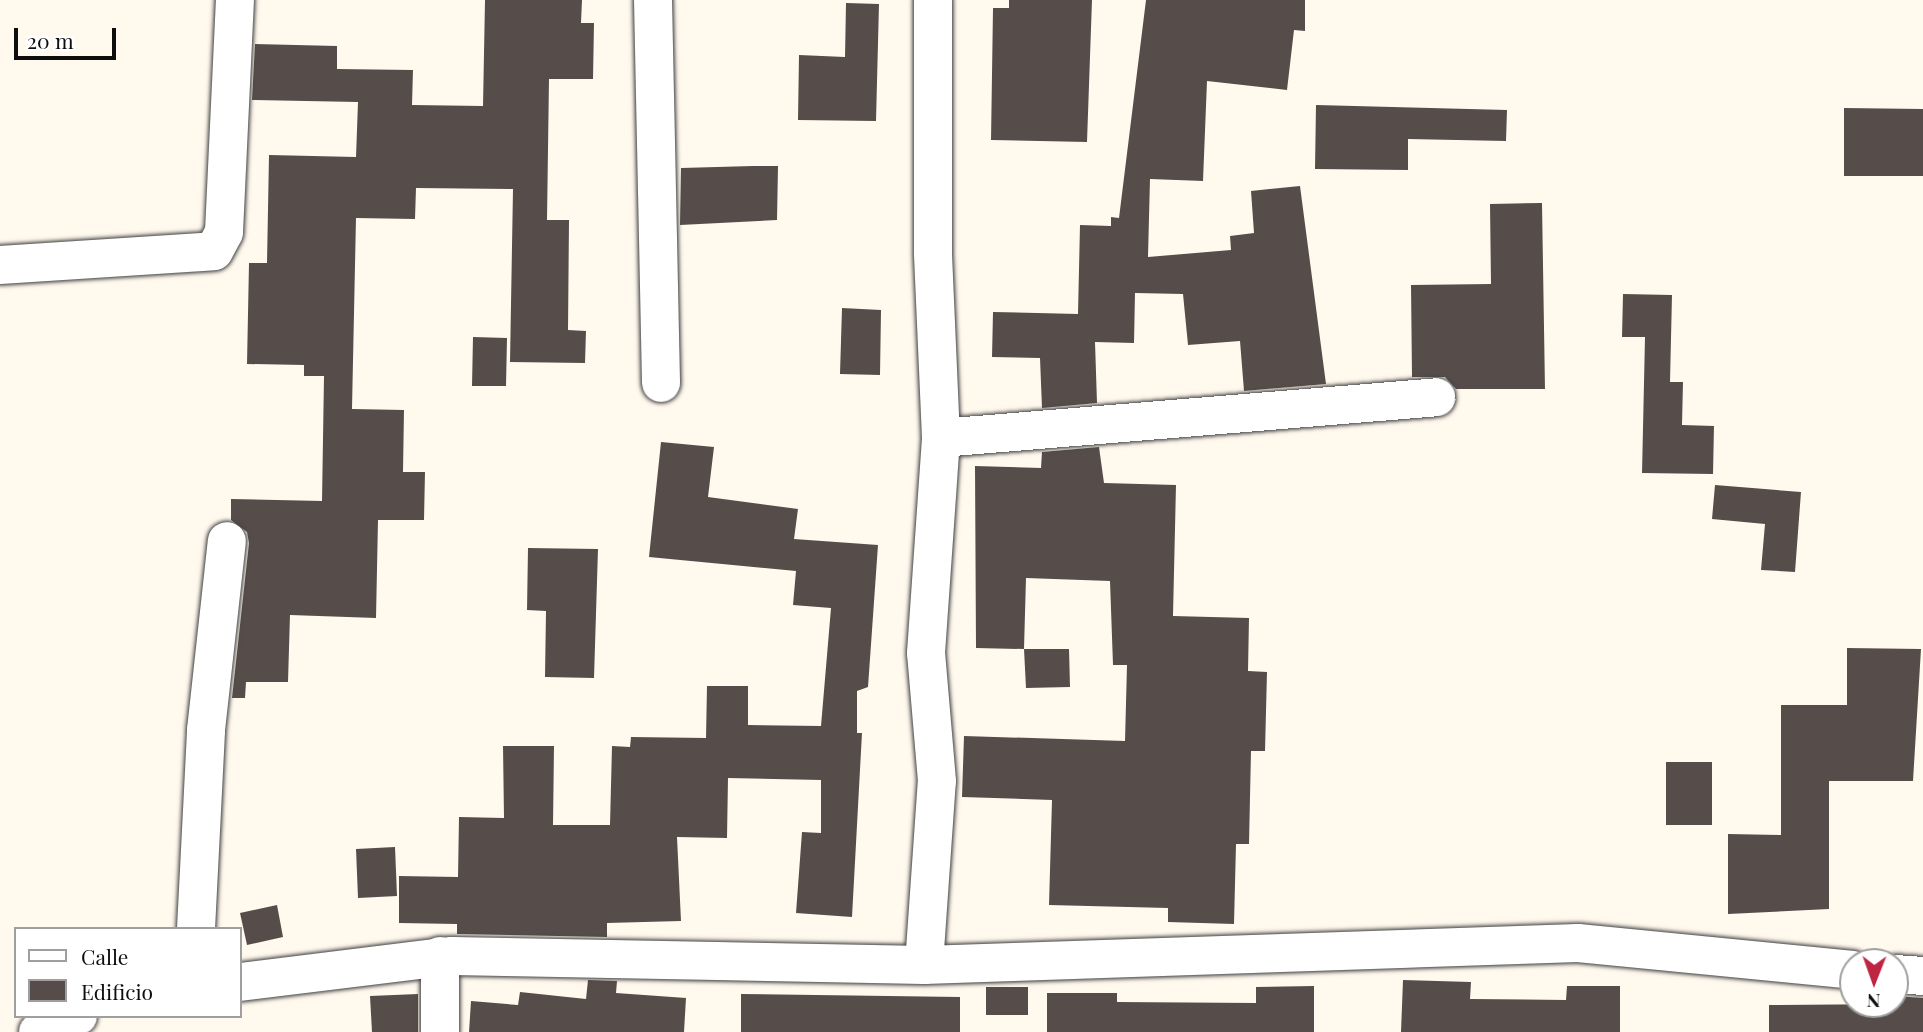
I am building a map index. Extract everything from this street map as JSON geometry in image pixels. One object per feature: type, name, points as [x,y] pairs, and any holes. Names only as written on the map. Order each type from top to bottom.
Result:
[{"type":"street","points":[[0,265],[214,251],[224,232],[235,0]]},
{"type":"street","points":[[653,0],[661,383]]},
{"type":"street","points":[[923,965],[937,781],[926,653],[941,438],[933,252],[933,0]]},
{"type":"street","points":[[941,438],[1436,397]]},
{"type":"street","points":[[196,927],[206,730],[227,541]]},
{"type":"street","points":[[242,982],[440,956],[923,965],[1578,943],[1839,969]]},
{"type":"street","points":[[440,956],[440,1032]]},
{"type":"street","points":[[38,1032],[73,1018]]},
{"type":"building","points":[[485,0],[582,0],[581,23],[594,23],[593,79],[549,79],[547,220],[569,220],[568,330],[586,331],[585,363],[510,362],[513,189],[416,188],[415,219],[356,218],[352,409],[404,410],[403,472],[425,472],[424,520],[378,520],[376,618],[290,615],[288,682],[246,682],[245,698],[232,698],[249,543],[247,532],[231,520],[231,499],[322,501],[324,376],[304,376],[304,365],[247,364],[249,263],[267,263],[269,155],[356,157],[358,102],[252,100],[255,44],[337,46],[337,69],[413,70],[412,105],[483,106]]},
{"type":"building","points":[[1009,0],[1092,0],[1087,142],[991,140],[993,8],[1009,8]]},
{"type":"building","points":[[1146,0],[1305,0],[1305,31],[1294,30],[1287,90],[1207,81],[1203,181],[1150,179],[1148,257],[1231,250],[1230,236],[1254,233],[1251,191],[1300,186],[1326,384],[1244,391],[1240,341],[1188,345],[1183,294],[1135,293],[1134,343],[1095,342],[1097,403],[1042,408],[1040,358],[992,357],[993,312],[1078,314],[1080,225],[1111,226],[1111,217],[1119,218]]},
{"type":"building","points":[[846,3],[879,4],[876,121],[798,120],[799,55],[845,57]]},
{"type":"building","points":[[1316,105],[1507,110],[1506,141],[1408,139],[1408,170],[1315,169]]},
{"type":"building","points":[[1844,108],[1923,109],[1923,176],[1844,176]]},
{"type":"building","points":[[778,166],[777,220],[680,225],[681,168]]},
{"type":"building","points":[[1542,203],[1545,389],[1456,389],[1445,377],[1412,377],[1411,285],[1491,284],[1490,204]]},
{"type":"building","points":[[1623,294],[1672,295],[1670,382],[1683,382],[1682,425],[1714,426],[1713,474],[1642,473],[1645,337],[1622,337]]},
{"type":"building","points":[[842,308],[881,310],[880,375],[840,374]]},
{"type":"building","points":[[473,337],[507,338],[506,386],[472,386]]},
{"type":"building","points":[[661,442],[714,447],[708,497],[798,509],[794,539],[878,545],[868,687],[857,691],[857,733],[862,733],[852,917],[796,913],[802,832],[821,833],[821,780],[728,778],[727,838],[677,837],[681,921],[607,923],[607,937],[457,934],[457,924],[399,923],[399,876],[458,877],[459,817],[504,818],[503,746],[554,746],[553,825],[610,825],[612,746],[630,747],[631,737],[706,738],[707,686],[748,686],[748,725],[821,726],[831,608],[793,605],[796,571],[649,557]]},
{"type":"building","points":[[1099,447],[1104,483],[1176,485],[1173,616],[1249,618],[1248,671],[1267,672],[1265,751],[1251,751],[1249,844],[1236,844],[1234,924],[1168,922],[1168,908],[1049,905],[1052,800],[962,797],[964,736],[1125,741],[1127,665],[1113,665],[1110,581],[1026,578],[1024,649],[976,648],[975,466],[1041,468],[1042,452]]},
{"type":"building","points":[[1715,485],[1801,492],[1795,572],[1761,570],[1765,524],[1712,519]]},
{"type":"building","points":[[528,548],[598,549],[594,678],[545,677],[546,611],[527,610]]},
{"type":"building","points":[[1847,648],[1921,649],[1913,781],[1829,781],[1829,909],[1728,914],[1728,834],[1781,835],[1781,705],[1847,705]]},
{"type":"building","points":[[1024,649],[1069,649],[1070,687],[1026,688]]},
{"type":"building","points":[[1666,762],[1712,762],[1712,825],[1666,825]]},
{"type":"building","points":[[395,847],[397,896],[358,898],[356,849]]},
{"type":"building","points":[[277,905],[283,937],[247,945],[240,913]]},
{"type":"building","points":[[588,980],[617,981],[616,993],[686,998],[684,1032],[469,1032],[471,1001],[518,1005],[520,992],[586,999]]},
{"type":"building","points":[[1403,980],[1471,982],[1470,999],[1566,1000],[1567,986],[1620,986],[1620,1032],[1401,1032]]},
{"type":"building","points":[[1314,986],[1314,1032],[1047,1032],[1047,993],[1117,993],[1117,1002],[1256,1003],[1256,987]]},
{"type":"building","points":[[986,987],[1028,987],[1028,1015],[986,1015]]},
{"type":"building","points":[[418,994],[418,1032],[372,1032],[370,996]]},
{"type":"building","points":[[741,994],[960,997],[960,1032],[741,1032]]},
{"type":"building","points":[[1909,997],[1923,998],[1923,1032],[1769,1032],[1769,1005],[1839,1004],[1839,1018],[1909,1018]]}]
